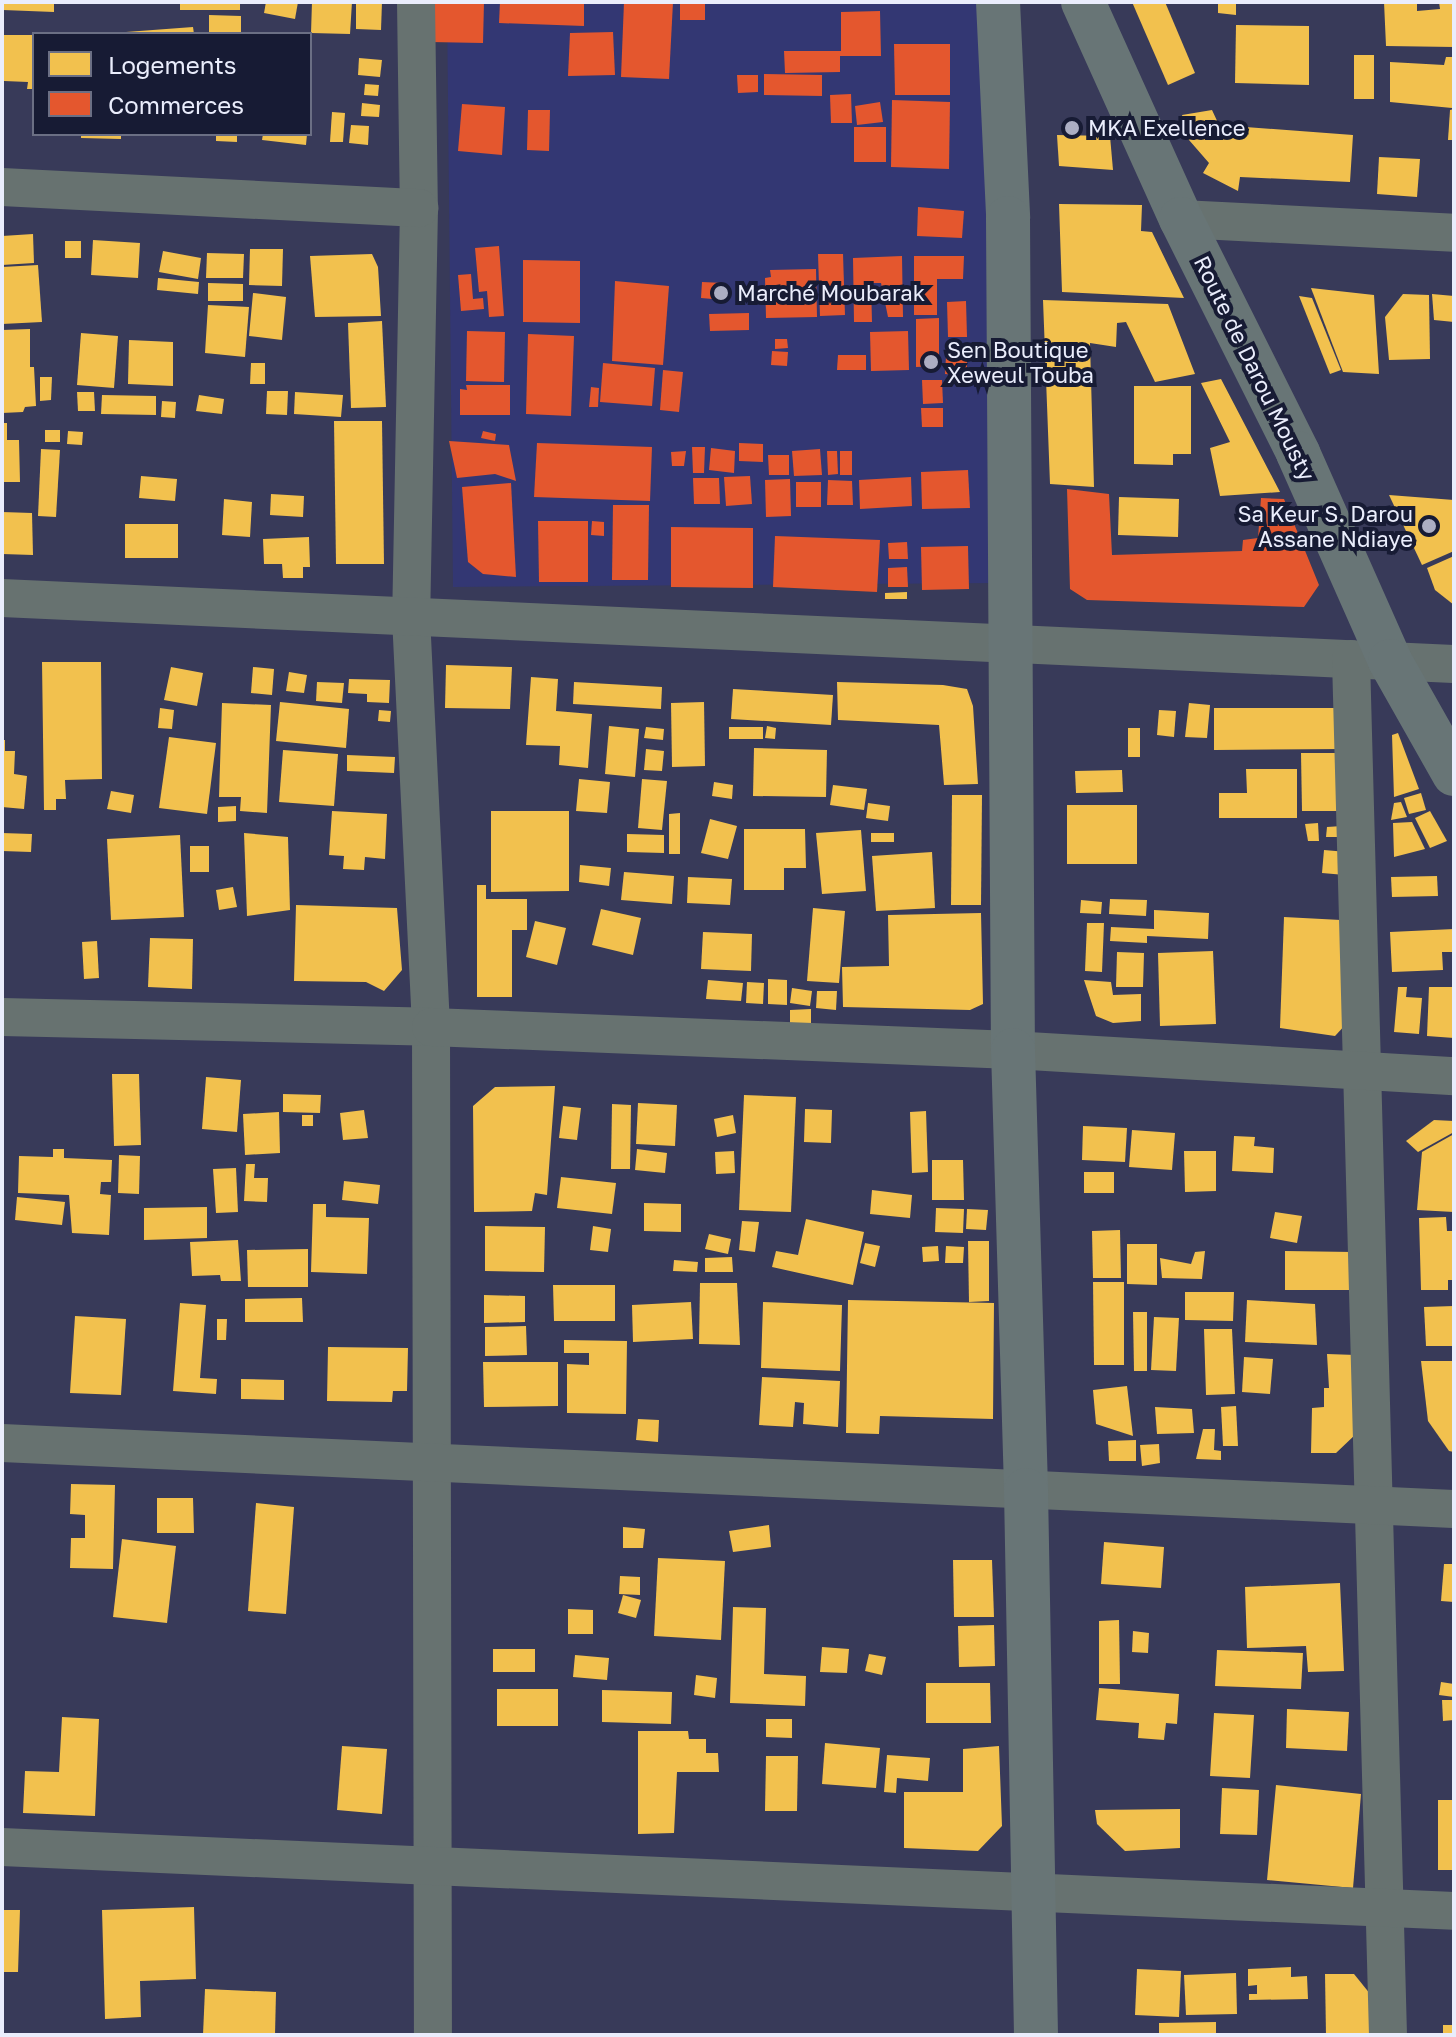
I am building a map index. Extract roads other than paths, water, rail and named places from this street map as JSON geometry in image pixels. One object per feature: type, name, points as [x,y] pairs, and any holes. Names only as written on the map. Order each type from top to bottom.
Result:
[{"type":"main road","points":[[998,2],[1008,218],[1013,1050],[1026,1490],[1036,2035]]},
{"type":"main road","name":"Route de Darou Mousty","points":[[1083,2],[1181,219],[1298,453],[1370,660],[1454,774]]},
{"type":"street","points":[[416,2],[419,208],[411,617],[431,1027],[433,2035]]},
{"type":"street","points":[[2,187],[419,208]]},
{"type":"street","points":[[1181,219],[1454,233]]},
{"type":"street","points":[[2,598],[1454,664]]},
{"type":"street","points":[[1370,660],[1359,1070],[1367,1191],[1388,2035]]},
{"type":"street","points":[[2,1017],[431,1027],[1013,1050],[1454,1076]]},
{"type":"street","points":[[2,1443],[1454,1509]]},
{"type":"street","points":[[2,1847],[1454,1911]]},
{"type":"place","name":"MKA Exellence","points":[[1072,128]]},
{"type":"place","name":"Marché Moubarak","points":[[721,293]]},
{"type":"place","name":"Sen Boutique Xeweul Touba","points":[[931,362]]},
{"type":"place","name":"Sa Keur S. Darou Assane Ndiaye","points":[[1429,526]]}]
